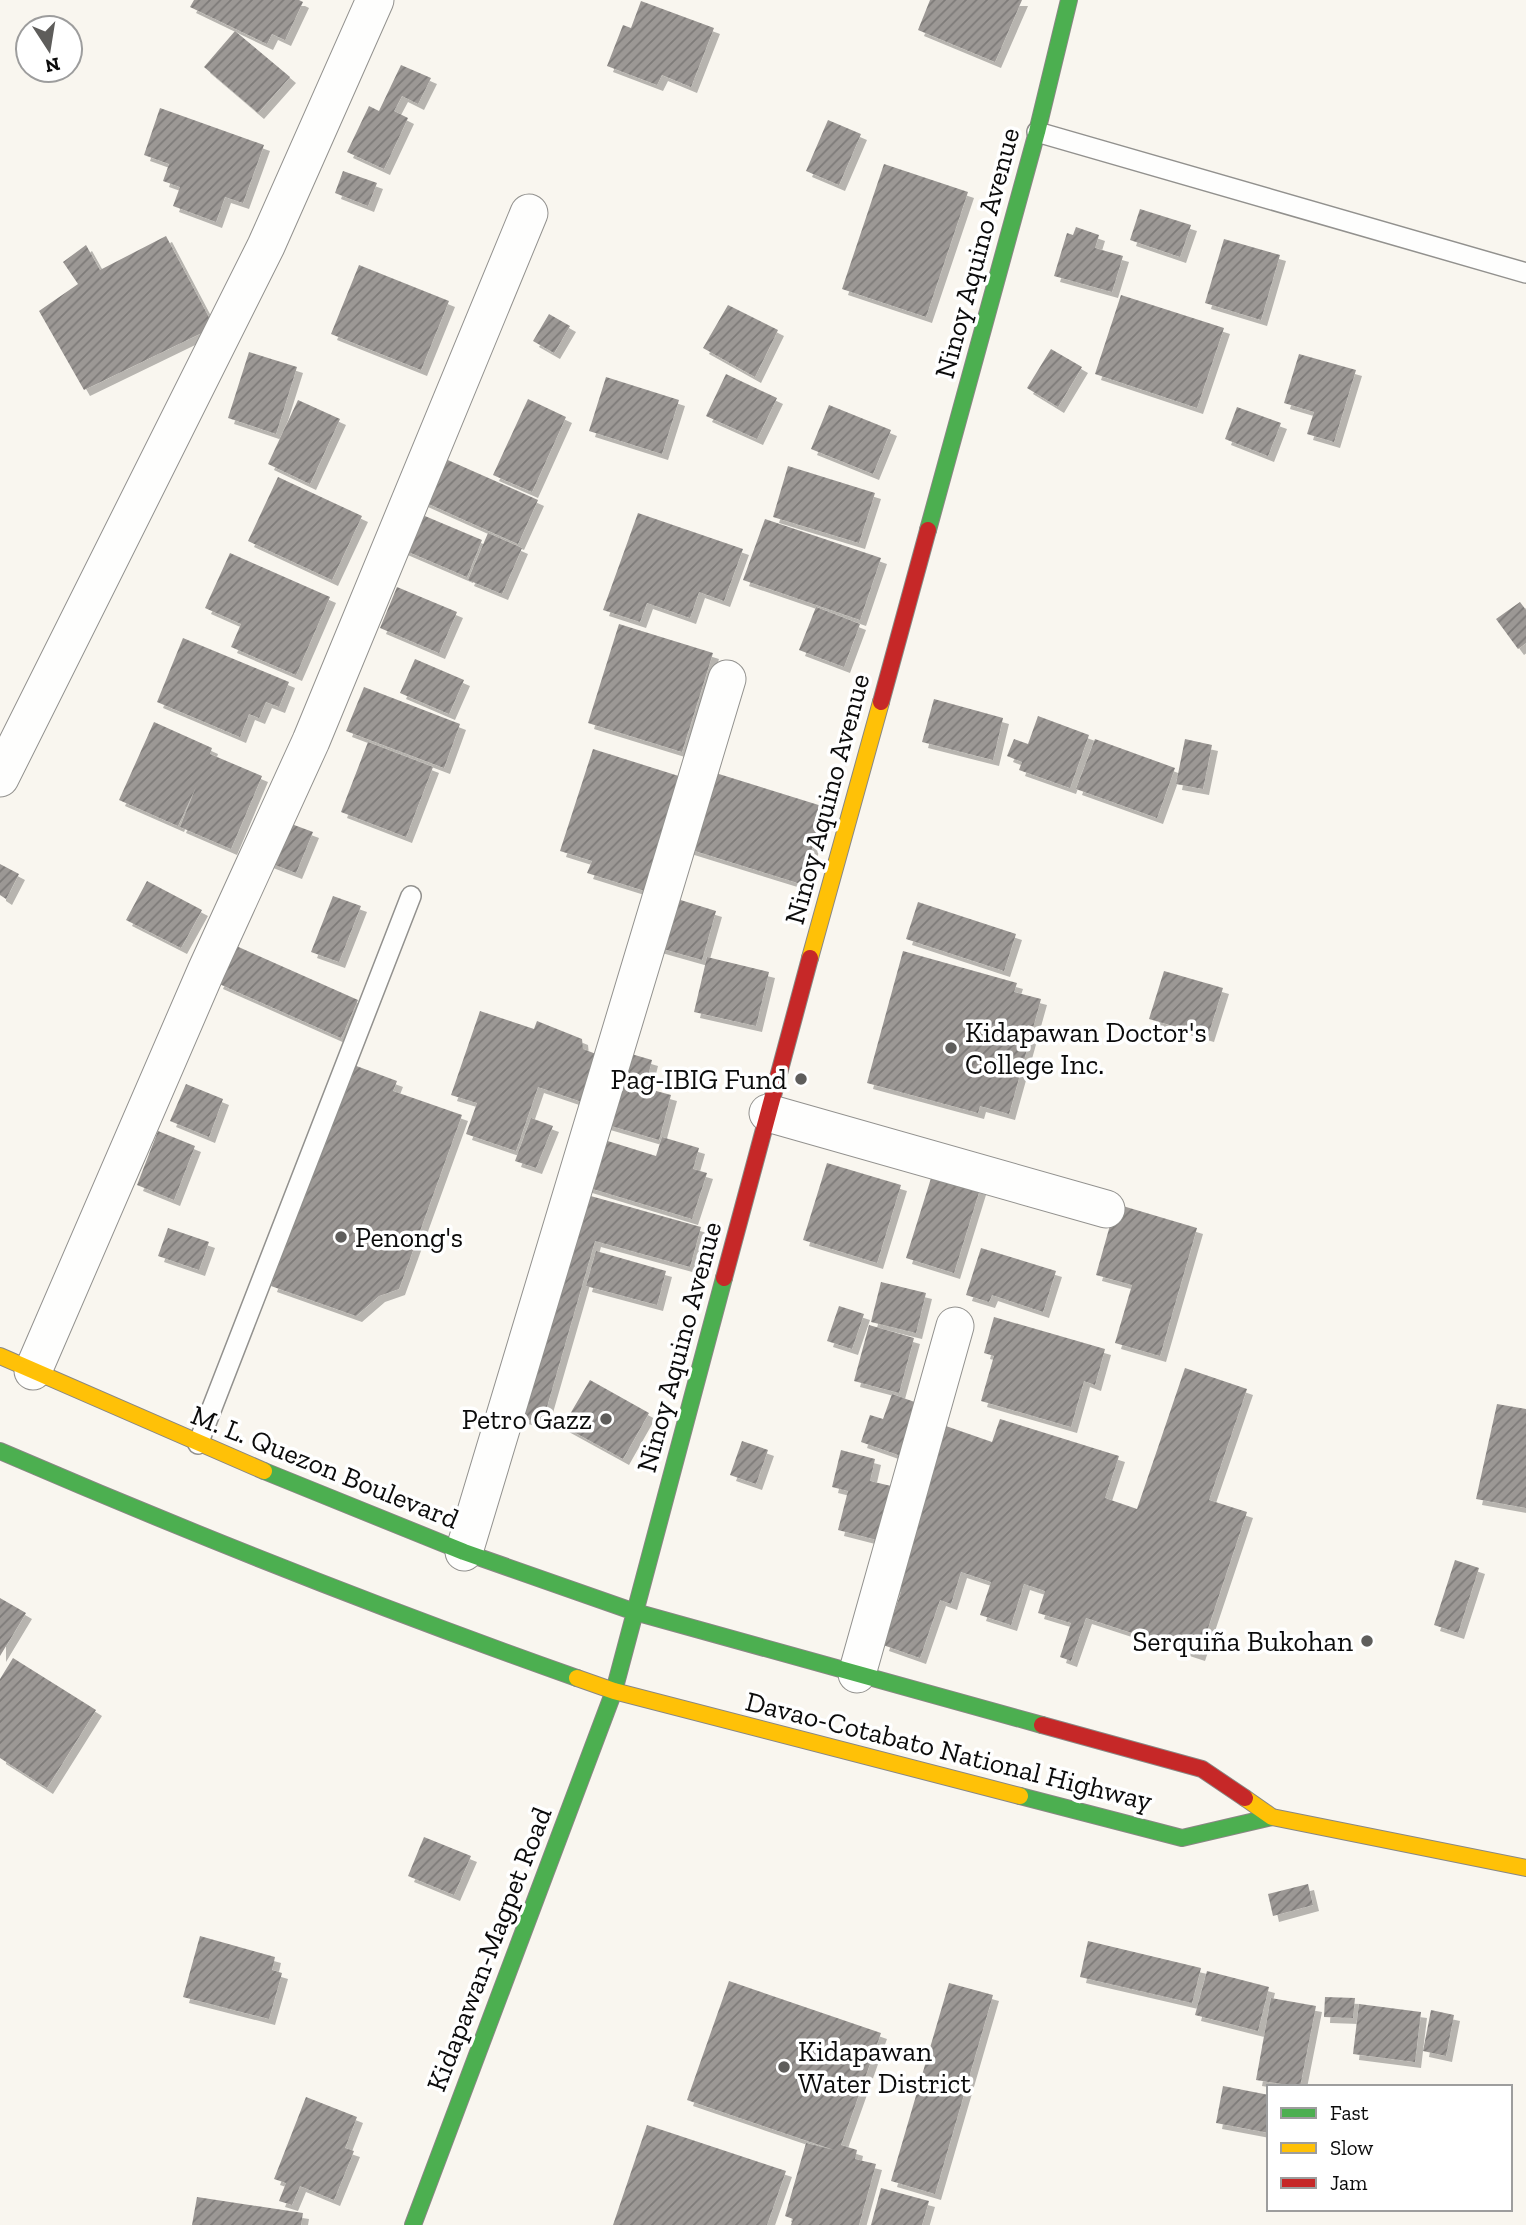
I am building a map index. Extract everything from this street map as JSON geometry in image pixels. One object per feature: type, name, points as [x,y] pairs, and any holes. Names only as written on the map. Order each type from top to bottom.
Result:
[{"type":"main road","name":"Ninoy Aquino Avenue","points":[[614,1691],[768,1113],[1037,132],[1069,0]]},
{"type":"main road","name":"M. L. Quezon Boulevard","points":[[0,1356],[198,1444],[464,1552],[635,1612]]},
{"type":"main road","points":[[0,1451],[167,1523],[422,1623],[614,1691]]},
{"type":"main road","name":"Davao-Cotabato National Highway","points":[[635,1612],[1202,1769],[1272,1817],[1526,1868]]},
{"type":"main road","name":"Davao-Cotabato National Highway","points":[[614,1691],[1182,1838],[1272,1817]]},
{"type":"main road","name":"Kidapawan-Magpet Road","points":[[413,2225],[614,1691]]},
{"type":"street","points":[[0,778],[266,246],[375,0]]},
{"type":"street","points":[[33,1371],[206,971],[311,741],[530,213]]},
{"type":"street","points":[[464,1552],[727,679]]},
{"type":"street","points":[[768,1113],[1106,1209]]},
{"type":"street","points":[[857,1674],[956,1326]]},
{"type":"lane","points":[[1037,132],[1526,273]]},
{"type":"lane","points":[[198,1444],[411,895]]},
{"type":"building","points":[[194,0],[303,2],[285,40],[272,34],[267,44],[190,7]]},
{"type":"building","points":[[930,0],[1022,0],[995,62],[918,30]]},
{"type":"building","points":[[641,1],[714,28],[691,87],[662,75],[657,85],[607,66],[623,25],[631,28]]},
{"type":"building","points":[[235,31],[290,77],[258,113],[204,67]]},
{"type":"building","points":[[401,65],[431,78],[418,104],[402,96],[394,111],[408,118],[384,169],[347,152],[369,106],[379,111]]},
{"type":"building","points":[[160,108],[264,145],[243,203],[225,197],[216,222],[173,206],[180,187],[163,181],[169,164],[144,155]]},
{"type":"building","points":[[828,120],[861,134],[839,185],[806,171]]},
{"type":"building","points":[[884,164],[968,192],[926,317],[842,289]]},
{"type":"building","points":[[343,171],[377,183],[368,206],[335,193]]},
{"type":"building","points":[[1140,209],[1191,225],[1180,257],[1130,240]]},
{"type":"building","points":[[1076,227],[1099,235],[1095,248],[1123,256],[1112,292],[1054,276],[1067,233],[1073,235]]},
{"type":"building","points":[[166,236],[214,327],[84,390],[39,311],[78,284],[63,262],[86,245],[100,270]]},
{"type":"building","points":[[1224,239],[1280,255],[1261,320],[1205,303]]},
{"type":"building","points":[[359,265],[449,301],[421,370],[331,334]]},
{"type":"building","points":[[1121,295],[1224,328],[1197,408],[1095,374]]},
{"type":"building","points":[[728,305],[778,330],[755,377],[703,348]]},
{"type":"building","points":[[549,314],[570,326],[554,353],[533,341]]},
{"type":"building","points":[[1051,349],[1082,367],[1058,407],[1027,388]]},
{"type":"building","points":[[249,352],[297,367],[276,434],[228,418]]},
{"type":"building","points":[[1299,354],[1356,370],[1334,442],[1307,434],[1314,412],[1284,403]]},
{"type":"building","points":[[726,374],[777,398],[757,439],[706,416]]},
{"type":"building","points":[[606,377],[679,400],[662,454],[589,431]]},
{"type":"building","points":[[528,399],[566,417],[532,492],[493,475]]},
{"type":"building","points":[[298,400],[340,419],[310,484],[268,464]]},
{"type":"building","points":[[829,405],[891,430],[873,474],[811,449]]},
{"type":"building","points":[[1237,407],[1281,423],[1268,456],[1225,439]]},
{"type":"building","points":[[432,453],[538,500],[518,544],[413,497]]},
{"type":"building","points":[[788,466],[875,493],[859,543],[773,517]]},
{"type":"building","points":[[278,477],[362,516],[332,580],[248,541]]},
{"type":"building","points":[[413,511],[482,540],[467,577],[397,547]]},
{"type":"building","points":[[638,513],[743,549],[724,601],[699,592],[690,618],[647,603],[640,622],[603,610]]},
{"type":"building","points":[[765,519],[881,558],[860,620],[743,580]]},
{"type":"building","points":[[488,533],[522,548],[502,594],[468,580]]},
{"type":"building","points":[[230,553],[330,597],[296,675],[231,647],[241,624],[205,608]]},
{"type":"building","points":[[397,587],[457,612],[439,653],[380,628]]},
{"type":"building","points":[[1520,602],[1526,610],[1526,643],[1518,649],[1496,619]]},
{"type":"building","points":[[816,607],[860,624],[844,667],[799,650]]},
{"type":"building","points":[[619,624],[713,653],[682,752],[588,723]]},
{"type":"building","points":[[183,638],[289,682],[279,707],[266,702],[259,718],[249,714],[240,737],[157,702]]},
{"type":"building","points":[[415,659],[464,680],[449,714],[400,693]]},
{"type":"building","points":[[364,687],[460,724],[444,768],[346,731]]},
{"type":"building","points":[[934,699],[1003,718],[993,760],[922,742]]},
{"type":"building","points":[[1038,716],[1089,735],[1070,788],[1019,770],[1022,762],[1007,756],[1014,739],[1028,744]]},
{"type":"building","points":[[154,722],[212,748],[210,754],[262,776],[231,849],[180,827],[196,787],[178,826],[119,800]]},
{"type":"building","points":[[1095,739],[1175,768],[1157,818],[1076,789]]},
{"type":"building","points":[[1185,739],[1212,745],[1203,789],[1176,784]]},
{"type":"building","points":[[368,742],[433,767],[406,837],[341,812]]},
{"type":"building","points":[[593,749],[685,778],[648,892],[587,873],[592,861],[560,851]]},
{"type":"building","points":[[706,770],[825,807],[801,884],[682,847]]},
{"type":"building","points":[[278,819],[313,832],[296,873],[262,860]]},
{"type":"building","points":[[0,864],[19,874],[6,899],[0,895]]},
{"type":"building","points":[[147,881],[202,910],[181,948],[126,920]]},
{"type":"building","points":[[333,896],[361,906],[339,962],[311,952]]},
{"type":"building","points":[[671,897],[716,911],[702,960],[656,947]]},
{"type":"building","points":[[918,902],[1016,934],[1004,971],[906,939]]},
{"type":"building","points":[[234,945],[358,1000],[341,1038],[217,983]]},
{"type":"building","points":[[903,951],[1017,983],[1014,992],[1041,999],[1009,1114],[980,1106],[978,1113],[867,1083]]},
{"type":"building","points":[[707,957],[769,972],[756,1026],[694,1012]]},
{"type":"building","points":[[1164,971],[1223,988],[1208,1036],[1149,1019]]},
{"type":"building","points":[[480,1011],[534,1029],[537,1021],[582,1039],[583,1049],[596,1054],[585,1103],[538,1087],[516,1151],[466,1134],[477,1103],[451,1095]]},
{"type":"building","points":[[621,1051],[652,1060],[645,1088],[671,1095],[659,1140],[601,1123]]},
{"type":"building","points":[[351,1064],[397,1081],[393,1091],[462,1115],[399,1289],[379,1296],[356,1316],[271,1286]]},
{"type":"building","points":[[186,1084],[223,1099],[209,1137],[170,1121]]},
{"type":"building","points":[[531,1118],[553,1126],[536,1168],[515,1161]]},
{"type":"building","points":[[158,1131],[195,1146],[174,1200],[137,1185]]},
{"type":"building","points":[[662,1137],[699,1148],[693,1169],[707,1173],[692,1219],[583,1186],[598,1138],[656,1156]]},
{"type":"building","points":[[827,1163],[901,1185],[877,1263],[803,1240]]},
{"type":"building","points":[[932,1175],[980,1189],[954,1273],[906,1258]]},
{"type":"building","points":[[580,1193],[701,1227],[690,1267],[595,1241],[542,1424],[516,1416]]},
{"type":"building","points":[[1116,1204],[1197,1228],[1160,1356],[1115,1343],[1132,1285],[1096,1275]]},
{"type":"building","points":[[168,1228],[209,1242],[199,1270],[158,1256]]},
{"type":"building","points":[[981,1248],[1056,1271],[1043,1312],[992,1295],[989,1302],[966,1295]]},
{"type":"building","points":[[596,1251],[666,1271],[657,1305],[586,1286]]},
{"type":"building","points":[[881,1282],[926,1293],[916,1333],[871,1322]]},
{"type":"building","points":[[839,1306],[864,1314],[852,1349],[827,1341]]},
{"type":"building","points":[[994,1317],[1105,1349],[1095,1385],[1084,1381],[1071,1427],[981,1401],[994,1356],[984,1353]]},
{"type":"building","points":[[869,1325],[914,1338],[899,1393],[854,1381]]},
{"type":"building","points":[[1185,1368],[1247,1389],[1209,1500],[1247,1512],[1199,1655],[1086,1618],[1071,1661],[1060,1657],[1071,1623],[1038,1613],[1045,1591],[1024,1584],[1011,1625],[980,1615],[991,1582],[961,1572],[951,1604],[940,1600],[920,1658],[883,1645],[901,1592],[888,1589],[943,1425],[992,1442],[1000,1419],[1119,1456],[1105,1498],[1137,1509]]},
{"type":"building","name":"Petro Gazz","points":[[590,1380],[649,1413],[623,1459],[563,1426]]},
{"type":"building","points":[[892,1394],[926,1406],[907,1458],[861,1442],[870,1415],[883,1419]]},
{"type":"building","points":[[1497,1404],[1526,1409],[1526,1508],[1476,1499]]},
{"type":"building","points":[[742,1441],[768,1450],[756,1484],[730,1475]]},
{"type":"building","points":[[841,1450],[875,1459],[870,1481],[891,1486],[877,1540],[838,1530],[848,1491],[832,1487]]},
{"type":"building","points":[[1455,1560],[1479,1568],[1458,1633],[1434,1625]]},
{"type":"building","points":[[0,1598],[26,1613],[0,1656]]},
{"type":"building","points":[[13,1658],[96,1710],[47,1788],[0,1758],[0,1679]]},
{"type":"building","points":[[424,1837],[471,1856],[454,1895],[408,1876]]},
{"type":"building","points":[[1308,1884],[1313,1905],[1273,1916],[1268,1894]]},
{"type":"building","points":[[200,1936],[275,1957],[272,1970],[282,1973],[269,2019],[183,1997]]},
{"type":"building","points":[[1088,1941],[1201,1968],[1192,2003],[1080,1977]]},
{"type":"building","points":[[1207,1971],[1269,1987],[1258,2031],[1195,2015]]},
{"type":"building","name":"Kidapawan Water District","points":[[729,1981],[881,2033],[841,2145],[857,2150],[855,2159],[876,2164],[859,2225],[791,2225],[793,2219],[785,2216],[806,2143],[834,2150],[687,2100]]},
{"type":"building","points":[[949,1983],[993,1995],[935,2194],[891,2181]]},
{"type":"building","points":[[1325,1997],[1355,1998],[1353,2018],[1324,2017]]},
{"type":"building","points":[[1271,1998],[1316,2006],[1300,2085],[1256,2080]]},
{"type":"building","points":[[1359,2004],[1421,2012],[1415,2062],[1353,2054]]},
{"type":"building","points":[[1431,2010],[1454,2015],[1446,2056],[1423,2051]]},
{"type":"building","points":[[1223,2086],[1267,2095],[1267,2133],[1216,2123]]},
{"type":"building","points":[[306,2097],[357,2117],[345,2148],[354,2151],[334,2200],[300,2186],[292,2205],[279,2201],[286,2183],[274,2179]]},
{"type":"building","points":[[647,2125],[786,2171],[767,2225],[613,2225]]},
{"type":"building","points":[[881,2188],[929,2201],[922,2225],[871,2225]]},
{"type":"building","points":[[197,2197],[303,2213],[301,2225],[192,2225]]},
{"type":"traffic: fast","points":[[928,530],[1037,132],[1069,0]]},
{"type":"traffic: fast","points":[[614,1691],[724,1278]]},
{"type":"traffic: fast","points":[[0,1451],[287,1569],[577,1678]]},
{"type":"traffic: fast","points":[[264,1471],[464,1552],[635,1612],[1042,1725]]},
{"type":"traffic: fast","points":[[413,2225],[614,1691]]},
{"type":"traffic: fast","points":[[1020,1796],[1182,1838],[1272,1817]]},
{"type":"traffic: slow","points":[[810,958],[881,702]]},
{"type":"traffic: slow","points":[[0,1356],[264,1471]]},
{"type":"traffic: slow","points":[[577,1678],[614,1691],[1020,1796]]},
{"type":"traffic: slow","points":[[1245,1798],[1272,1817],[1526,1868]]},
{"type":"traffic: jam","points":[[881,702],[928,530]]},
{"type":"traffic: jam","points":[[724,1278],[810,958]]},
{"type":"traffic: jam","points":[[1042,1725],[1202,1769],[1245,1798]]},
{"type":"place","name":"Kidapawan Doctor's College Inc.","points":[[951,1048]]},
{"type":"place","name":"Pag-IBIG Fund","points":[[801,1079]]},
{"type":"place","name":"Penong's","points":[[341,1237]]},
{"type":"place","name":"Petro Gazz","points":[[606,1419]]},
{"type":"place","name":"Serquiña Bukohan","points":[[1367,1641]]},
{"type":"place","name":"Kidapawan Water District","points":[[784,2067]]}]
